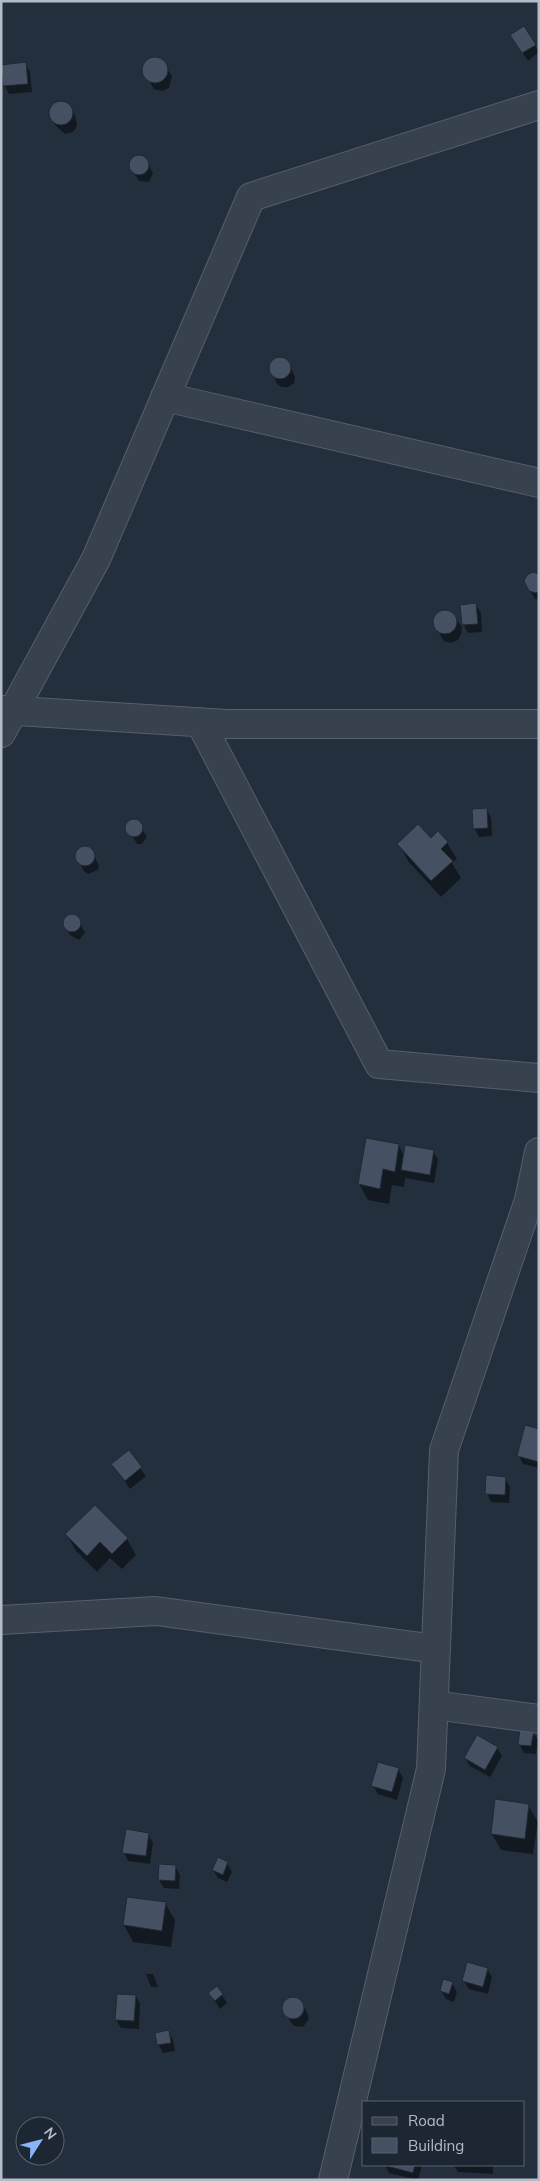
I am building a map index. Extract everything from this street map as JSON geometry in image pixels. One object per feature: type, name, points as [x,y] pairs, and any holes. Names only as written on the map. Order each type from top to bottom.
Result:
[{"type":"street","points":[[539,105],[251,197],[96,559],[5,718],[200,722],[539,724]]},
{"type":"street","points":[[165,397],[539,483]]},
{"type":"street","points":[[200,722],[379,1064],[539,1078]]},
{"type":"street","points":[[333,2180],[431,1769],[444,1450],[529,1200],[539,1152]]},
{"type":"street","points":[[1,1620],[156,1611],[436,1649]]},
{"type":"street","points":[[434,1705],[539,1719]]},
{"type":"building","points":[[524,26],[536,45],[522,53],[510,35]]},
{"type":"building","points":[[155,57],[164,61],[168,70],[164,79],[155,83],[146,79],[142,70],[146,61]]},
{"type":"building","points":[[26,62],[28,84],[3,86],[1,65]]},
{"type":"building","points":[[56,101],[66,101],[73,108],[73,118],[66,125],[56,125],[49,118],[49,108]]},
{"type":"building","points":[[139,155],[146,158],[149,165],[146,172],[139,175],[132,172],[129,165],[132,158]]},
{"type":"building","points":[[280,357],[288,360],[291,368],[288,376],[280,379],[272,376],[269,368],[272,360]]},
{"type":"building","points":[[533,572],[539,574],[539,591],[536,593],[529,591],[524,581],[527,575]]},
{"type":"building","points":[[476,603],[478,624],[462,625],[460,605]]},
{"type":"building","points":[[445,610],[454,613],[457,622],[454,631],[445,634],[436,631],[433,622],[436,613]]},
{"type":"building","points":[[487,808],[488,828],[473,829],[472,809]]},
{"type":"building","points":[[134,819],[140,822],[143,828],[140,834],[134,837],[128,834],[125,828],[128,822]]},
{"type":"building","points":[[418,824],[431,838],[438,831],[448,842],[441,849],[453,861],[431,881],[397,844]]},
{"type":"building","points":[[85,846],[92,849],[95,856],[92,863],[85,866],[78,863],[75,856],[78,849]]},
{"type":"building","points":[[72,914],[78,917],[81,923],[78,929],[72,932],[66,929],[63,923],[66,917]]},
{"type":"building","points":[[366,1138],[399,1144],[395,1172],[383,1169],[380,1189],[358,1184]]},
{"type":"building","points":[[405,1145],[434,1150],[430,1175],[401,1170]]},
{"type":"building","points":[[525,1425],[539,1429],[539,1462],[517,1456]]},
{"type":"building","points":[[129,1450],[142,1467],[125,1481],[111,1464]]},
{"type":"building","points":[[486,1475],[506,1477],[505,1495],[485,1494]]},
{"type":"building","points":[[95,1505],[128,1538],[112,1554],[100,1542],[87,1556],[65,1534]]},
{"type":"building","points":[[520,1729],[534,1731],[531,1746],[518,1745]]},
{"type":"building","points":[[477,1735],[498,1747],[485,1770],[464,1758]]},
{"type":"building","points":[[378,1762],[399,1768],[392,1792],[371,1786]]},
{"type":"building","points":[[495,1799],[529,1804],[525,1839],[491,1834]]},
{"type":"building","points":[[126,1829],[149,1833],[146,1856],[122,1853]]},
{"type":"building","points":[[218,1857],[228,1862],[223,1875],[212,1870]]},
{"type":"building","points":[[159,1864],[176,1865],[175,1881],[158,1880]]},
{"type":"building","points":[[127,1897],[166,1902],[162,1931],[123,1925]]},
{"type":"building","points":[[467,1962],[488,1968],[483,1987],[462,1981]]},
{"type":"building","points":[[443,1979],[453,1982],[449,1994],[440,1991]]},
{"type":"building","points":[[217,1986],[223,1994],[215,2001],[208,1993]]},
{"type":"building","points":[[117,1994],[136,1995],[134,2021],[115,2020]]},
{"type":"building","points":[[289,1997],[297,1997],[304,2004],[304,2012],[297,2019],[289,2019],[282,2012],[282,2004]]},
{"type":"building","points":[[169,2030],[171,2043],[157,2045],[155,2033]]},
{"type":"building","points":[[387,2166],[415,2166],[413,2173]]}]
